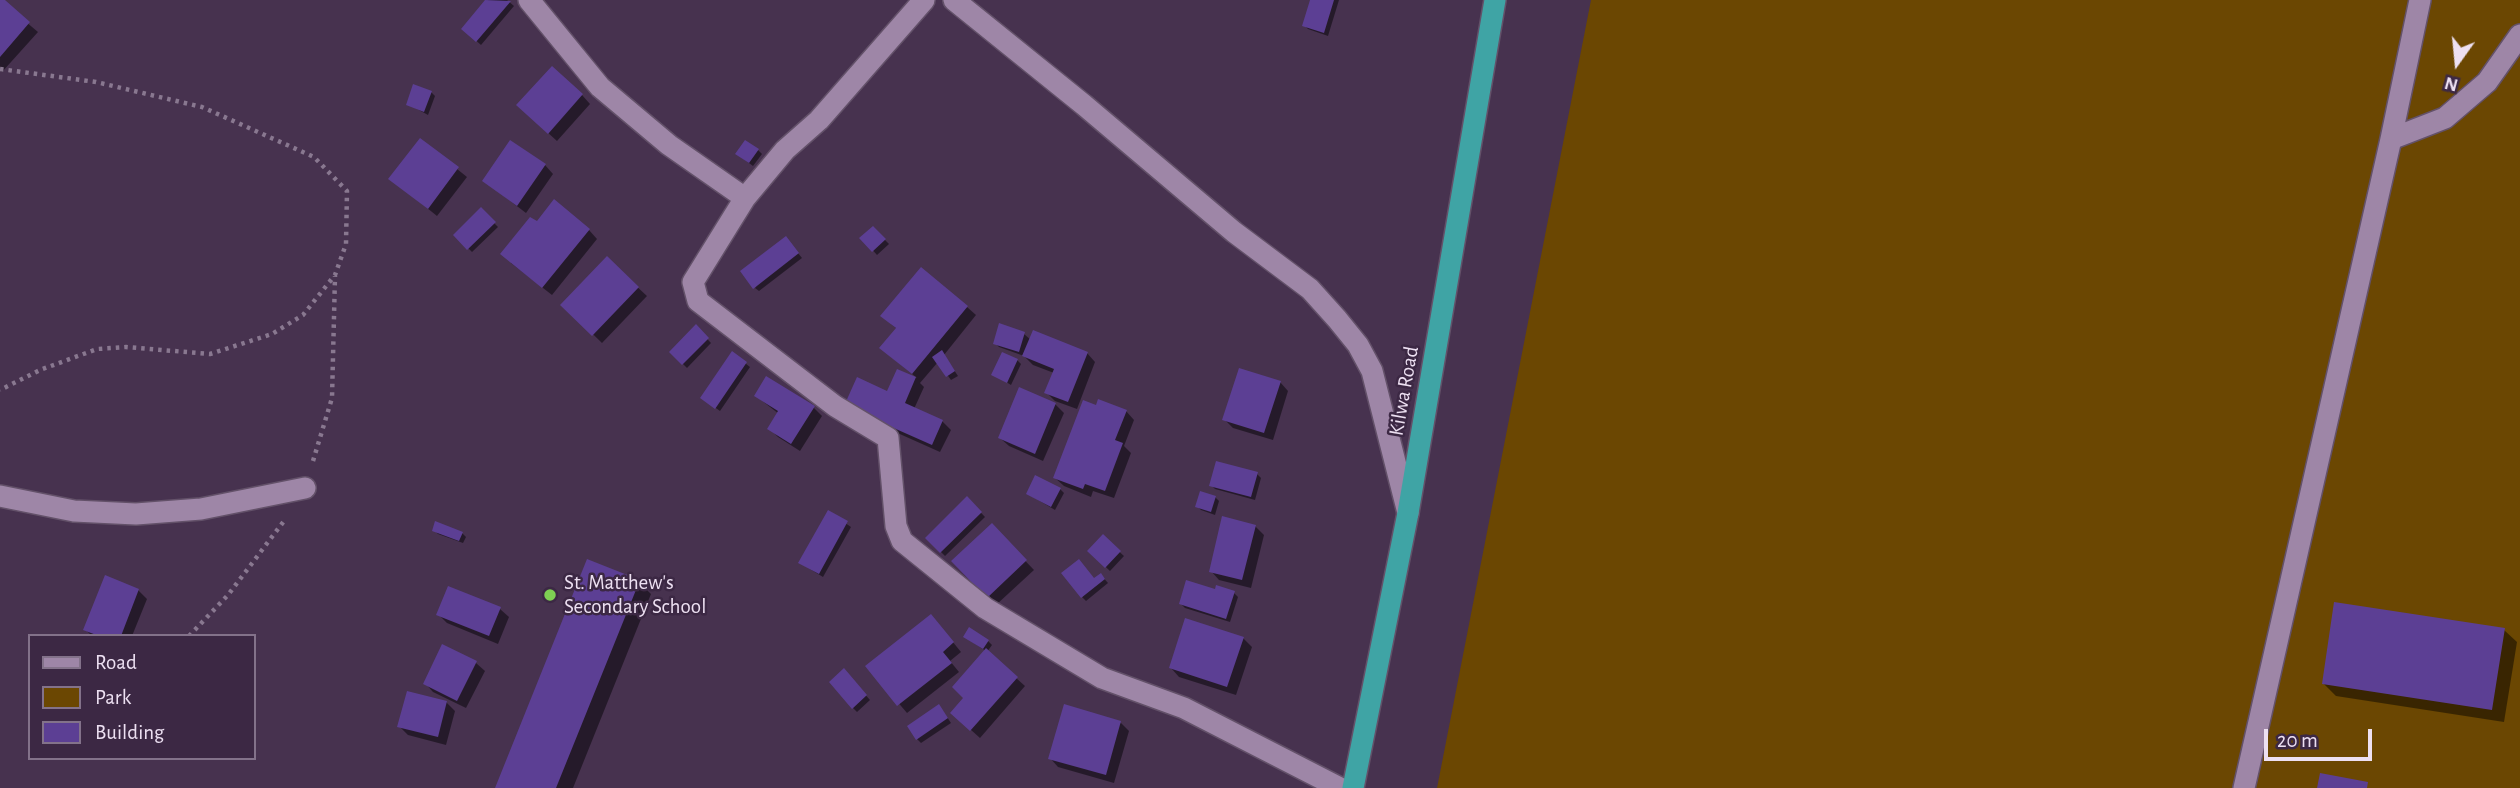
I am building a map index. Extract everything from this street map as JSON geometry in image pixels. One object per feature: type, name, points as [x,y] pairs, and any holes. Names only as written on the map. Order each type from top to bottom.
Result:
[{"type":"highway","name":"Kilwa Road","points":[[1353,788],[1408,513],[1495,0]]},
{"type":"street","points":[[529,0],[600,87],[669,145],[745,198]]},
{"type":"street","points":[[924,0],[819,120],[785,150],[745,198],[693,282],[698,301],[835,406],[888,438],[896,526],[902,541],[985,608],[1102,678],[1184,708],[1340,788]]},
{"type":"street","points":[[954,0],[1234,232],[1310,289],[1337,319],[1358,345],[1372,371],[1408,513]]},
{"type":"street","points":[[2244,788],[2420,0]]},
{"type":"street","points":[[2391,139],[2445,118],[2487,82],[2520,34]]},
{"type":"street","points":[[0,496],[74,511],[136,514],[201,509],[305,488]]},
{"type":"path","points":[[0,69],[96,82],[202,107],[314,157],[347,191],[346,244],[335,275],[303,316],[272,334],[210,354],[126,346],[97,349],[40,369],[0,390]]},
{"type":"green space","points":[[1591,0],[2520,0],[2520,788],[1437,788]]},
{"type":"building","points":[[0,0],[5,0],[30,22],[0,57]]},
{"type":"building","points":[[485,0],[511,1],[476,42],[461,29]]},
{"type":"building","points":[[1310,0],[1334,0],[1324,33],[1302,26]]},
{"type":"building","points":[[552,66],[583,94],[548,134],[516,105]]},
{"type":"building","points":[[413,84],[432,91],[424,112],[406,105]]},
{"type":"building","points":[[420,138],[459,167],[428,209],[388,179]]},
{"type":"building","points":[[510,140],[546,164],[517,206],[482,181]]},
{"type":"building","points":[[745,140],[759,149],[749,163],[735,154]]},
{"type":"building","points":[[554,199],[590,229],[542,288],[500,254],[530,217],[537,221]]},
{"type":"building","points":[[481,207],[496,222],[467,250],[453,235]]},
{"type":"building","points":[[873,226],[886,239],[872,252],[859,238]]},
{"type":"building","points":[[786,236],[799,253],[753,289],[740,271]]},
{"type":"building","points":[[607,256],[639,287],[592,336],[560,305]]},
{"type":"building","points":[[921,267],[968,306],[912,374],[879,348],[896,328],[880,316]]},
{"type":"building","points":[[999,323],[1025,332],[1019,352],[993,344]]},
{"type":"building","points":[[696,324],[709,338],[682,365],[669,352]]},
{"type":"building","points":[[1033,330],[1088,352],[1068,402],[1044,393],[1054,369],[1022,356]]},
{"type":"building","points":[[942,350],[955,371],[946,377],[932,357]]},
{"type":"building","points":[[732,351],[747,362],[715,409],[700,398]]},
{"type":"building","points":[[1002,352],[1018,359],[1007,383],[991,375]]},
{"type":"building","points":[[1239,368],[1281,381],[1264,433],[1222,420]]},
{"type":"building","points":[[897,369],[916,377],[905,403],[943,420],[932,445],[844,406],[857,377],[887,391]]},
{"type":"building","points":[[766,376],[815,406],[791,444],[767,429],[778,411],[754,396]]},
{"type":"building","points":[[1019,387],[1056,403],[1035,454],[998,438]]},
{"type":"building","points":[[1098,399],[1127,410],[1115,440],[1123,443],[1105,491],[1085,484],[1083,489],[1053,478],[1083,400],[1096,405]]},
{"type":"building","points":[[1216,461],[1258,472],[1251,497],[1209,486]]},
{"type":"building","points":[[1035,475],[1061,488],[1051,507],[1026,494]]},
{"type":"building","points":[[1200,491],[1216,496],[1211,512],[1195,507]]},
{"type":"building","points":[[967,496],[982,512],[940,553],[925,538]]},
{"type":"building","points":[[828,510],[848,521],[819,574],[798,563]]},
{"type":"building","points":[[1222,516],[1256,525],[1242,580],[1209,572]]},
{"type":"building","points":[[435,521],[463,532],[459,541],[432,531]]},
{"type":"building","points":[[992,523],[1027,560],[987,598],[951,561]]},
{"type":"building","points":[[1103,534],[1121,551],[1105,568],[1087,551]]},
{"type":"building","points":[[587,559],[640,580],[556,788],[495,788]]},
{"type":"building","points":[[1079,559],[1094,578],[1101,573],[1105,579],[1081,598],[1061,573]]},
{"type":"building","points":[[105,575],[139,589],[122,634],[94,634],[83,630]]},
{"type":"building","points":[[1186,580],[1215,589],[1216,585],[1235,591],[1226,619],[1179,604]]},
{"type":"building","points":[[448,586],[501,607],[489,636],[436,615]]},
{"type":"building","points":[[2334,602],[2505,628],[2492,710],[2322,684]]},
{"type":"building","points":[[931,614],[954,642],[943,652],[952,663],[897,706],[865,666]]},
{"type":"building","points":[[1185,618],[1244,637],[1227,687],[1169,668]]},
{"type":"building","points":[[969,627],[989,640],[983,649],[963,637]]},
{"type":"building","points":[[442,644],[477,661],[457,701],[423,684]]},
{"type":"building","points":[[986,648],[1018,677],[970,731],[950,713],[963,698],[952,687]]},
{"type":"building","points":[[844,668],[867,695],[852,709],[829,682]]},
{"type":"building","points":[[407,691],[447,701],[438,737],[397,727]]},
{"type":"building","points":[[939,704],[948,718],[916,740],[907,726]]},
{"type":"building","points":[[1064,704],[1121,721],[1106,775],[1048,759]]},
{"type":"building","points":[[2320,773],[2368,782],[2367,788],[2317,788]]},
{"type":"place","name":"St. Matthew's Secondary School","points":[[550,595]]}]
